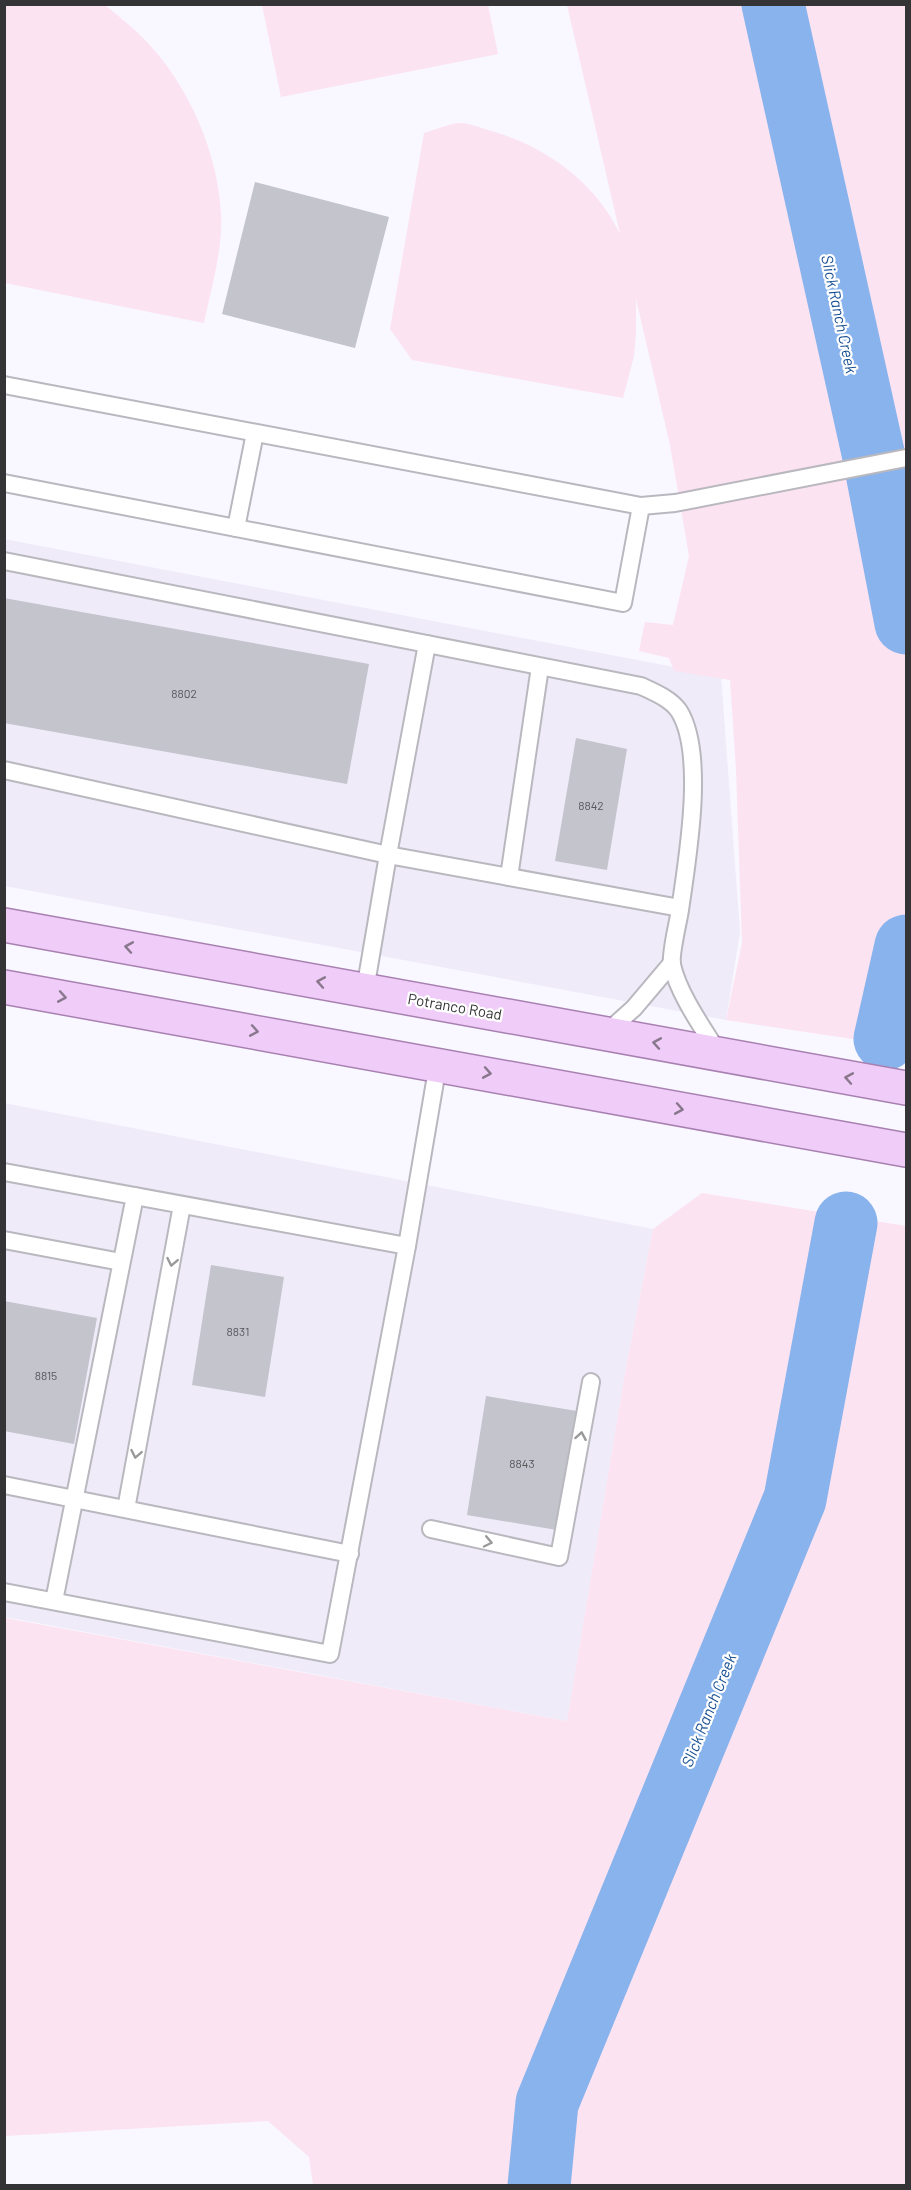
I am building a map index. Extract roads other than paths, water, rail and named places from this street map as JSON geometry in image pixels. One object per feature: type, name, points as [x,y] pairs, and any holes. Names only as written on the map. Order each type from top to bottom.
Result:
[{"type":"main road","name":"Potranco Road","points":[[4,925],[906,1088]]},
{"type":"main road","points":[[4,987],[906,1150]]},
{"type":"lane","points":[[4,385],[641,506],[675,503],[906,458]]},
{"type":"lane","points":[[236,528],[255,433]]},
{"type":"lane","points":[[4,483],[623,603],[641,506]]},
{"type":"lane","points":[[4,561],[641,686],[662,696],[678,709],[690,736],[693,776],[690,824],[672,963],[690,1007],[720,1054]]},
{"type":"lane","points":[[365,990],[426,644]]},
{"type":"lane","points":[[509,877],[540,667]]},
{"type":"lane","points":[[4,770],[388,855],[680,908]]},
{"type":"lane","points":[[605,1034],[634,1008],[672,963]]},
{"type":"lane","points":[[4,1592],[330,1654],[407,1246],[438,1064]]},
{"type":"lane","points":[[4,1172],[407,1246]]},
{"type":"lane","points":[[54,1601],[135,1196]]},
{"type":"lane","points":[[126,1509],[182,1204]]},
{"type":"lane","points":[[4,1240],[120,1262]]},
{"type":"lane","points":[[431,1529],[559,1557],[591,1382]]},
{"type":"lane","points":[[4,1485],[350,1554]]},
{"type":"waterway","name":"Slick Ranch Creek","points":[[773,4],[874,457],[906,623]]},
{"type":"waterway","name":"Slick Ranch Creek","points":[[885,1039],[906,946]]},
{"type":"waterway","name":"Slick Ranch Creek","points":[[539,2186],[547,2103],[795,1499],[846,1223]]}]
